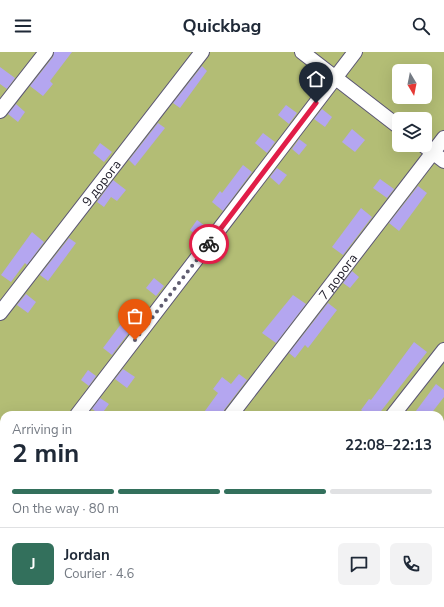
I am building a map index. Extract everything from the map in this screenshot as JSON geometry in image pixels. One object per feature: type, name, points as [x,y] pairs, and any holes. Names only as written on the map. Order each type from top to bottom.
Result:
[{"type":"street","points":[[0,111],[46,52]]},
{"type":"street","name":"9 дорога","points":[[0,313],[202,52]]},
{"type":"street","points":[[302,52],[392,122]]},
{"type":"street","points":[[80,411],[355,52]]},
{"type":"street","name":"7 дорога","points":[[234,411],[444,138]]},
{"type":"street","points":[[396,411],[444,350]]},
{"type":"green space","points":[[0,52],[444,52],[444,411],[0,411]]},
{"type":"building","points":[[54,52],[72,52],[50,81],[53,84],[43,96],[30,86],[53,57]]},
{"type":"building","points":[[202,66],[207,71],[180,108],[173,103]]},
{"type":"building","points":[[0,67],[15,78],[7,89],[0,84]]},
{"type":"building","points":[[16,104],[25,112],[18,122],[8,114]]},
{"type":"building","points":[[286,105],[297,113],[289,124],[278,115]]},
{"type":"building","points":[[322,109],[332,117],[325,127],[314,119]]},
{"type":"building","points":[[158,123],[165,128],[135,166],[129,160]]},
{"type":"building","points":[[352,129],[365,140],[355,152],[342,142]]},
{"type":"building","points":[[263,133],[275,142],[267,153],[255,143]]},
{"type":"building","points":[[299,139],[307,145],[299,155],[292,149]]},
{"type":"building","points":[[100,143],[112,152],[104,162],[93,153]]},
{"type":"building","points":[[243,165],[252,172],[223,211],[212,202],[220,191],[222,193]]},
{"type":"building","points":[[277,168],[287,175],[279,185],[270,177]]},
{"type":"building","points":[[380,179],[394,189],[387,198],[373,188]]},
{"type":"building","points":[[113,180],[126,190],[117,201],[111,197],[104,207],[97,202]]},
{"type":"building","points":[[418,186],[427,193],[399,231],[389,223]]},
{"type":"building","points":[[361,208],[372,217],[343,255],[332,247]]},
{"type":"building","points":[[197,220],[209,229],[201,239],[190,230]]},
{"type":"building","points":[[32,232],[44,242],[27,265],[25,263],[11,282],[1,275]]},
{"type":"building","points":[[69,238],[76,243],[48,281],[40,275]]},
{"type":"building","points":[[352,271],[359,277],[350,288],[343,283]]},
{"type":"building","points":[[154,278],[164,286],[156,296],[146,288]]},
{"type":"building","points":[[26,294],[36,302],[28,313],[17,305]]},
{"type":"building","points":[[293,295],[306,304],[276,343],[262,333]]},
{"type":"building","points":[[328,303],[337,310],[308,348],[305,345],[295,358],[289,353]]},
{"type":"building","points":[[131,307],[141,315],[133,327],[122,319]]},
{"type":"building","points":[[121,324],[130,331],[112,355],[103,348]]},
{"type":"building","points":[[414,342],[427,352],[381,411],[361,410],[369,399],[371,400]]},
{"type":"building","points":[[123,369],[135,377],[127,388],[115,379]]},
{"type":"building","points":[[88,370],[96,376],[89,386],[81,380]]},
{"type":"building","points":[[239,374],[247,380],[224,411],[205,411],[218,393],[213,389],[222,377],[231,384]]},
{"type":"building","points":[[436,384],[444,390],[444,397],[433,411],[416,411]]},
{"type":"building","points":[[100,398],[109,404],[104,411],[95,411],[92,409]]},
{"type":"way so far","points":[[135,340],[209,244]]},
{"type":"route","points":[[209,244],[316,103]]}]
